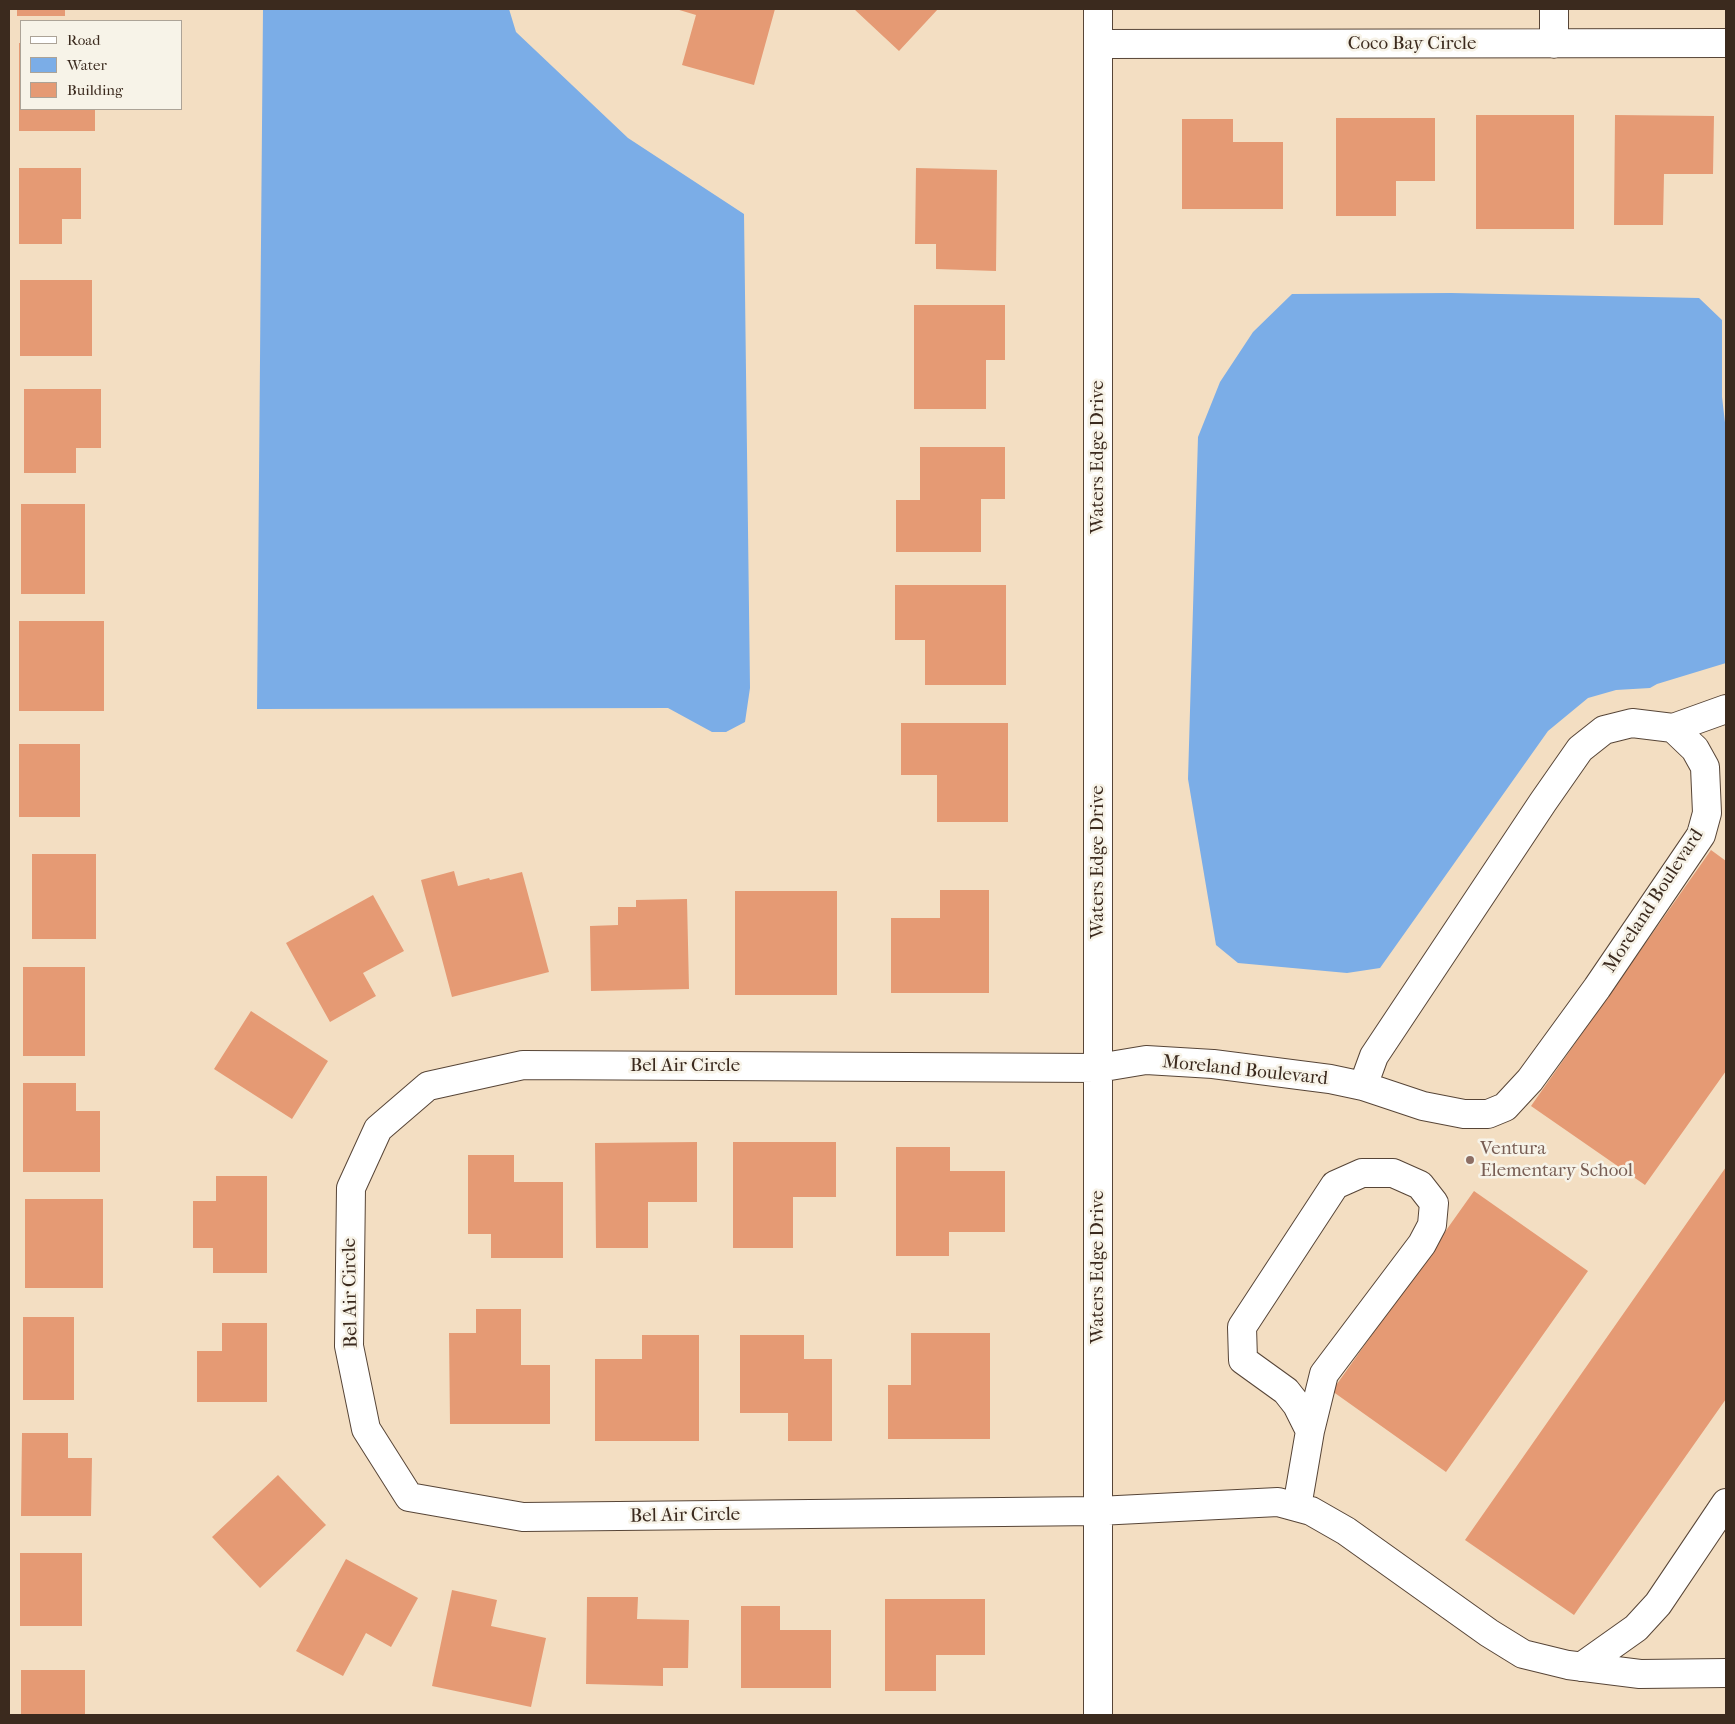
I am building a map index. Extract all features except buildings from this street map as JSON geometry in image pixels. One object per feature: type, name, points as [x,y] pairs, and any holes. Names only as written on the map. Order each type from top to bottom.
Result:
[{"type":"street","name":"Waters Edge Drive","points":[[1098,9],[1098,1715]]},
{"type":"street","points":[[1554,9],[1554,44]]},
{"type":"street","name":"Coco Bay Circle","points":[[1098,44],[1726,44]]},
{"type":"street","points":[[1363,1086],[1374,1056],[1580,749],[1604,730],[1632,723],[1673,728],[1726,709]]},
{"type":"street","name":"Moreland Boulevard","points":[[1098,1068],[1146,1060],[1213,1064],[1330,1079],[1363,1086],[1423,1106],[1464,1114],[1488,1114],[1506,1107],[1530,1080],[1597,988],[1701,835],[1707,813],[1705,768],[1695,749],[1673,728]]},
{"type":"street","name":"Bel Air Circle","points":[[1098,1068],[523,1065],[428,1086],[378,1129],[351,1188],[349,1346],[366,1429],[409,1496],[523,1517],[1098,1511],[1278,1502],[1311,1511],[1346,1531],[1489,1633],[1523,1654],[1581,1667],[1640,1674],[1726,1673]]},
{"type":"street","points":[[1297,1507],[1310,1431],[1324,1374],[1422,1244],[1432,1225],[1434,1203],[1420,1185],[1393,1174],[1362,1174],[1335,1185],[1242,1327],[1243,1360],[1286,1390],[1310,1431]]},
{"type":"street","points":[[1581,1667],[1636,1628],[1658,1604],[1726,1504]]},
{"type":"water","points":[[263,9],[509,9],[516,32],[628,138],[744,214],[750,688],[745,722],[726,732],[712,732],[668,708],[257,709]]},
{"type":"water","points":[[1451,293],[1699,298],[1722,320],[1722,397],[1726,431],[1726,663],[1657,684],[1650,688],[1616,690],[1588,698],[1548,731],[1380,968],[1347,973],[1238,963],[1216,945],[1188,779],[1198,437],[1220,382],[1253,332],[1292,294]]},
{"type":"place","name":"Ventura Elementary School","points":[[1470,1160]]}]
